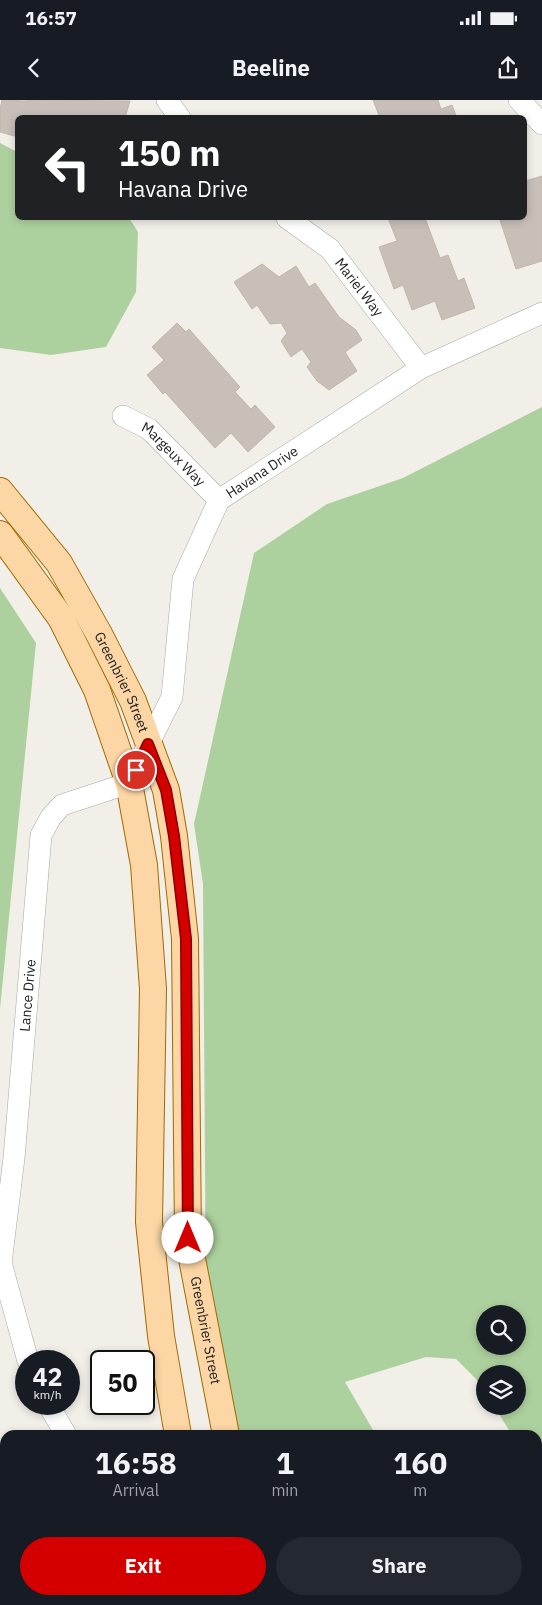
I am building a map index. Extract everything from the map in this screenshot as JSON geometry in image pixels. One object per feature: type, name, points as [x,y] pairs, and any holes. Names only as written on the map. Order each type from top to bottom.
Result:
[{"type":"main road","name":"Greenbrier Street","points":[[0,491],[59,563],[99,634],[133,701],[166,790],[174,836],[186,939],[188,1238],[224,1430]]},
{"type":"main road","name":"Greenbrier Street","points":[[0,534],[61,618],[97,690],[129,783],[144,865],[154,989],[149,1222],[161,1336],[177,1430]]},
{"type":"street","points":[[167,100],[178,115]]},
{"type":"street","points":[[519,100],[542,124]]},
{"type":"street","name":"Mariel Way","points":[[290,220],[330,249],[421,368]]},
{"type":"street","name":"Havana Drive","points":[[129,783],[172,697],[183,579],[219,500],[421,368],[542,313]]},
{"type":"street","name":"Margeux Way","points":[[123,416],[149,429],[219,500]]},
{"type":"street","name":"Lance Drive","points":[[25,1350],[0,1261],[18,1110],[41,835],[62,805],[129,783]]},
{"type":"street","points":[[54,1415],[63,1430]]},
{"type":"green space","points":[[0,143],[15,151],[15,220],[130,220],[138,232],[136,292],[106,347],[51,355],[0,348]]},
{"type":"green space","points":[[542,407],[542,1430],[509,1430],[500,1415],[526,1415],[526,1365],[476,1365],[476,1379],[456,1359],[426,1357],[345,1382],[373,1430],[234,1430],[206,1300],[203,884],[194,824],[254,553],[327,504],[403,478]]},
{"type":"green space","points":[[0,588],[36,643],[0,1009]]},
{"type":"building","points":[[2,100],[130,101],[126,115],[15,115],[15,136],[0,132]]},
{"type":"building","points":[[373,100],[438,100],[441,109],[452,105],[456,115],[379,115]]},
{"type":"building","points":[[542,176],[542,261],[516,269],[500,220],[527,220],[527,180]]},
{"type":"building","points":[[389,220],[426,220],[440,258],[448,255],[458,281],[464,278],[475,308],[442,320],[435,301],[412,310],[403,285],[394,289],[379,247],[397,241]]},
{"type":"building","points":[[262,264],[279,277],[296,266],[309,287],[315,283],[339,317],[356,330],[362,340],[345,352],[357,371],[329,390],[317,381],[307,367],[311,362],[302,349],[291,357],[281,341],[287,333],[281,323],[270,324],[257,305],[252,309],[234,282]]},
{"type":"building","points":[[177,323],[186,332],[189,329],[240,387],[235,392],[251,409],[255,405],[275,427],[248,452],[231,433],[215,448],[165,392],[163,394],[147,375],[164,360],[152,347]]},
{"type":"route","points":[[136,770],[148,744],[166,790],[174,836],[186,939],[188,1238]]}]
